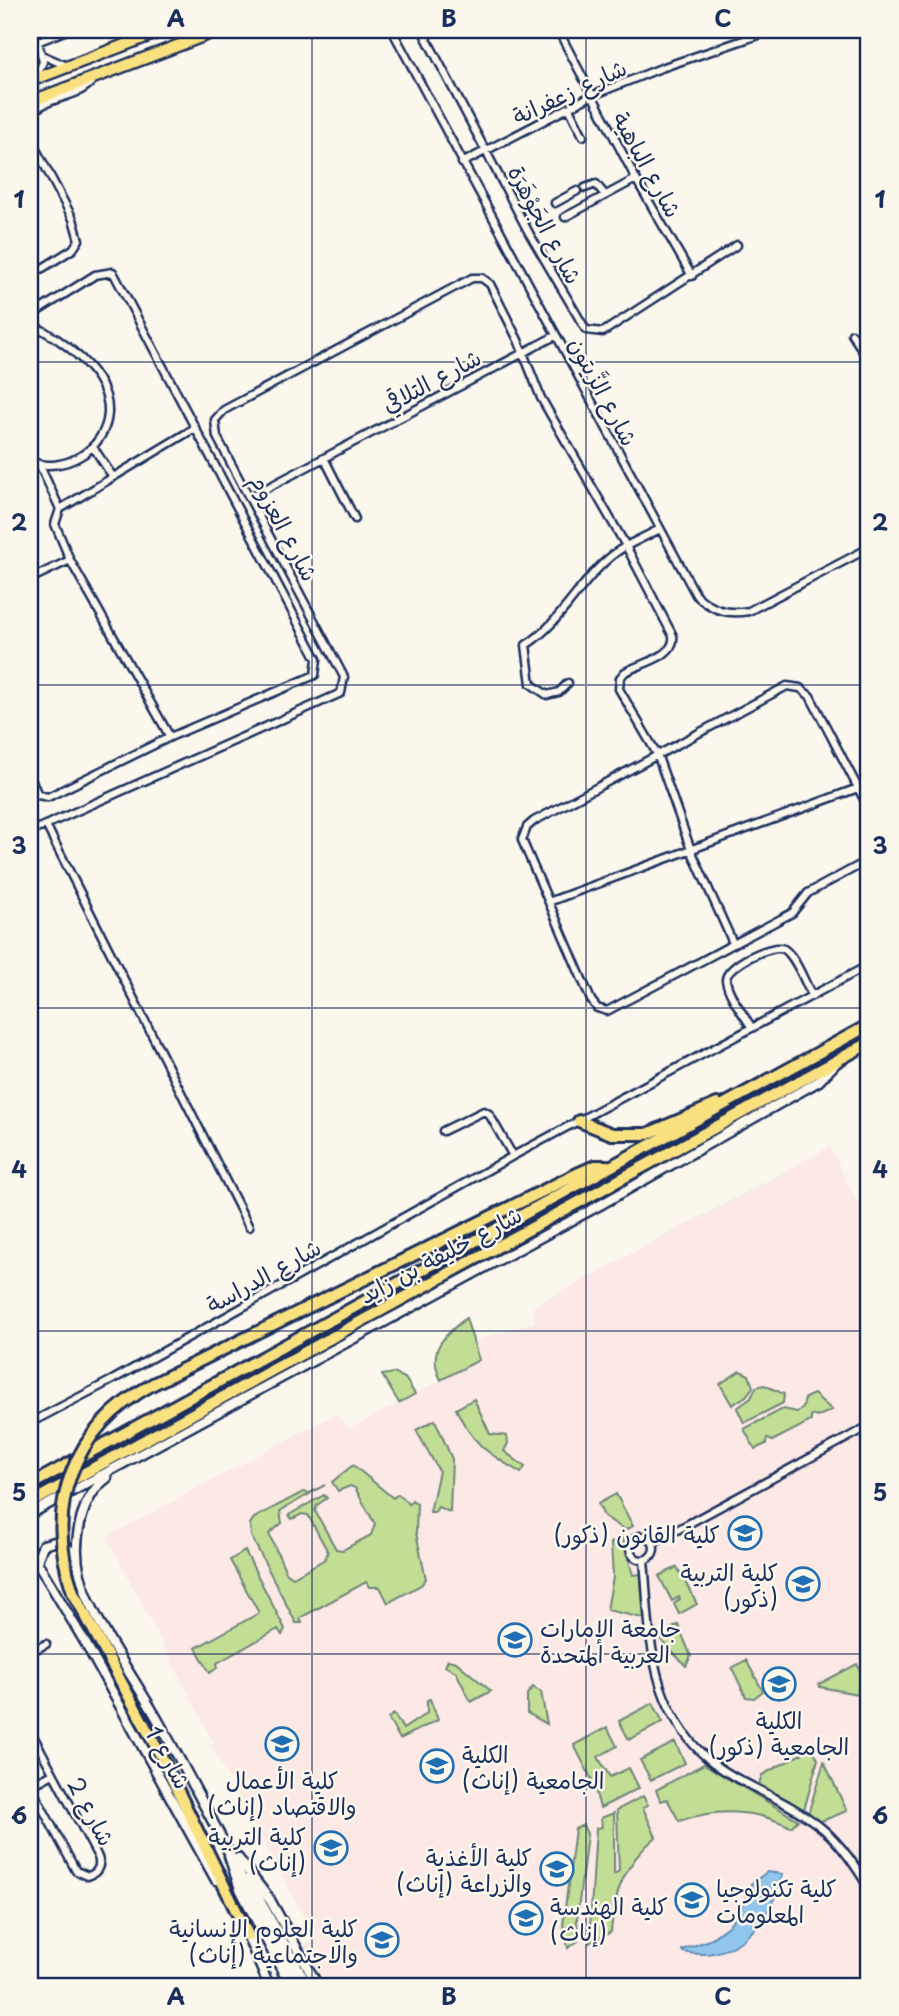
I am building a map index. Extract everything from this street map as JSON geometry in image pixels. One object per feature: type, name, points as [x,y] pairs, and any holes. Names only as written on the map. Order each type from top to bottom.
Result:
[{"type":"highway","name":"شارع خليفة بن زايد","points":[[30,1485],[869,1025]]},
{"type":"highway","name":"شارع خليفة بن زايد","points":[[30,1503],[869,1043]]},
{"type":"highway","points":[[579,1121],[612,1134],[647,1134],[711,1104],[723,1106]]},
{"type":"highway","points":[[248,1934],[162,1758],[73,1592],[62,1541],[63,1506],[69,1477],[90,1438],[111,1412],[153,1384],[579,1172],[595,1166],[610,1167]]},
{"type":"main road","points":[[32,80],[164,30]]},
{"type":"main road","points":[[30,102],[219,30]]},
{"type":"street","points":[[30,45],[67,30]]},
{"type":"street","name":"شارع الزَّيتون","points":[[392,30],[695,595],[714,609],[726,612],[749,611],[869,548]]},
{"type":"street","name":"شارع الجَوْهَرَة","points":[[422,30],[580,324],[590,332],[603,332],[692,276]]},
{"type":"street","name":"شارع الباهية","points":[[558,30],[635,179],[692,276]]},
{"type":"street","name":"شارع زعفرانة","points":[[462,163],[592,96],[661,68],[773,30]]},
{"type":"street","points":[[32,80],[42,69],[44,56],[38,41]]},
{"type":"street","points":[[44,56],[67,66]]},
{"type":"street","points":[[30,116],[39,107],[86,88],[94,78]]},
{"type":"street","points":[[569,108],[583,136]]},
{"type":"street","points":[[30,138],[73,219],[79,240],[73,249],[30,276]]},
{"type":"street","points":[[565,217],[635,179]]},
{"type":"street","points":[[585,188],[596,184],[605,195]]},
{"type":"street","points":[[555,202],[577,191]]},
{"type":"street","points":[[566,197],[574,212]]},
{"type":"street","points":[[692,276],[737,245]]},
{"type":"street","points":[[30,316],[95,275],[113,272],[317,659],[315,675],[170,737],[48,797],[38,795],[30,777]]},
{"type":"street","name":"شارع العزوم","points":[[30,832],[341,693],[344,677],[215,433],[215,419],[224,410],[472,278],[482,278],[489,284],[523,351]]},
{"type":"street","points":[[30,324],[74,350],[88,365],[104,393],[108,412],[103,432],[93,447],[59,467],[40,466],[30,461]]},
{"type":"street","points":[[852,334],[869,361]]},
{"type":"street","name":"شارع التلاقي","points":[[250,497],[555,336]]},
{"type":"street","points":[[523,351],[541,398],[626,546],[674,639],[668,651],[625,671],[619,681],[621,693],[657,754],[691,850],[733,943]]},
{"type":"street","points":[[170,737],[70,560],[55,524],[60,509],[195,428]]},
{"type":"street","points":[[93,447],[113,477]]},
{"type":"street","points":[[324,458],[355,519]]},
{"type":"street","points":[[40,466],[60,509]]},
{"type":"street","points":[[568,682],[559,692],[547,695],[531,684],[526,645],[547,632],[605,558],[658,530]]},
{"type":"street","points":[[30,579],[70,560]]},
{"type":"street","points":[[869,809],[810,696],[793,686],[780,687],[527,827],[523,845],[551,901],[591,1000],[602,1011],[612,1011],[794,912],[808,893],[869,860]]},
{"type":"street","points":[[551,901],[858,788]]},
{"type":"street","points":[[46,825],[249,1227]]},
{"type":"street","points":[[752,1028],[726,982],[727,974],[734,966],[770,948],[780,948],[789,953],[812,996]]},
{"type":"street","name":"شارع الدراسة","points":[[30,1423],[114,1379],[513,1156],[869,965]]},
{"type":"street","points":[[30,1514],[130,1462],[819,1081],[838,1060]]},
{"type":"street","points":[[443,1130],[478,1111],[484,1111],[489,1114],[513,1156]]},
{"type":"street","points":[[653,1543],[869,1426]]},
{"type":"street","name":"شارع 1","points":[[130,1462],[98,1485],[86,1505],[78,1543],[80,1574],[106,1631],[242,1873],[299,1986]]},
{"type":"street","points":[[644,1560],[632,1555],[631,1542],[642,1536],[653,1543]]},
{"type":"street","points":[[37,1562],[43,1545],[58,1541],[74,1554],[80,1574]]},
{"type":"street","points":[[644,1560],[652,1555],[653,1543]]},
{"type":"street","name":"شارع 1","points":[[30,1550],[248,1934],[269,1986]]},
{"type":"street","points":[[644,1560],[660,1681],[681,1729],[720,1769],[824,1829],[848,1856],[869,1888]]},
{"type":"street","points":[[30,1653],[46,1644]]},
{"type":"street","name":"شارع 2","points":[[30,1730],[53,1773],[99,1860],[98,1868],[92,1874],[83,1875],[76,1871],[30,1785],[53,1773]]},
{"type":"street","points":[[226,1846],[240,1889],[290,1986]]},
{"type":"street","points":[[226,1846],[270,1900],[318,1986]]},
{"type":"street","name":"شارع 1","points":[[242,1873],[257,1892],[308,1986]]},
{"type":"shaded area","name":"جامعة الإمارات العربية المتحدة","points":[[830,1147],[869,1226],[869,1986],[322,1986],[301,1947],[316,1939],[211,1745],[214,1743],[107,1537],[335,1414],[350,1429],[479,1360],[472,1342],[535,1322],[533,1307]]},
{"type":"green space","points":[[466,1318],[479,1360],[441,1380],[435,1360],[440,1344]]},
{"type":"green space","points":[[740,1371],[749,1375],[753,1387],[746,1396],[732,1405],[720,1384]]},
{"type":"green space","points":[[394,1373],[405,1378],[415,1394],[399,1403],[382,1375]]},
{"type":"green space","points":[[764,1385],[784,1394],[783,1403],[744,1423],[737,1408],[751,1398],[756,1387]]},
{"type":"green space","points":[[814,1394],[832,1410],[817,1417],[811,1415],[811,1421],[772,1441],[767,1438],[766,1444],[755,1449],[744,1429],[783,1409],[797,1412],[803,1408],[805,1398]]},
{"type":"green space","points":[[474,1399],[490,1434],[507,1436],[508,1443],[504,1451],[525,1467],[521,1473],[482,1447],[462,1421],[456,1409]]},
{"type":"green space","points":[[435,1420],[452,1459],[450,1512],[438,1507],[435,1512],[430,1512],[439,1471],[416,1430]]},
{"type":"green space","points":[[353,1465],[393,1498],[398,1494],[409,1504],[412,1500],[417,1504],[416,1533],[426,1579],[421,1585],[388,1603],[380,1587],[369,1587],[366,1582],[300,1618],[302,1623],[296,1623],[251,1536],[250,1524],[254,1518],[303,1492],[310,1493],[325,1485],[280,1511],[282,1523],[269,1534],[286,1572],[293,1577],[325,1559],[328,1552],[308,1515],[302,1514],[292,1519],[289,1515],[324,1495],[327,1498],[317,1505],[315,1511],[336,1549],[343,1550],[371,1535],[375,1524],[355,1488],[350,1486],[338,1491],[332,1482]]},
{"type":"green space","points":[[616,1494],[633,1526],[625,1530],[604,1516],[598,1504]]},
{"type":"green space","points":[[623,1538],[633,1575],[641,1574],[647,1619],[607,1610],[613,1577],[611,1543]]},
{"type":"green space","points":[[245,1551],[285,1629],[282,1635],[278,1629],[217,1663],[218,1667],[210,1673],[196,1648],[259,1613],[230,1560]]},
{"type":"green space","points":[[677,1567],[697,1604],[679,1614],[674,1604],[679,1597],[672,1601],[659,1576]]},
{"type":"green space","points":[[678,1625],[691,1656],[686,1666],[661,1640],[661,1634]]},
{"type":"green space","points":[[448,1660],[456,1662],[491,1691],[471,1702],[456,1672],[445,1666]]},
{"type":"green space","points":[[746,1660],[763,1691],[754,1698],[746,1697],[732,1668]]},
{"type":"green space","points":[[857,1664],[869,1686],[869,1705],[863,1695],[820,1687],[819,1684]]},
{"type":"green space","points":[[533,1687],[541,1692],[547,1724],[527,1713],[527,1694]]},
{"type":"green space","points":[[430,1699],[438,1720],[400,1739],[388,1718],[394,1714],[403,1729],[427,1713],[427,1700]]},
{"type":"green space","points":[[653,1703],[663,1722],[629,1740],[619,1721]]},
{"type":"green space","points":[[607,1727],[617,1746],[598,1757],[610,1777],[629,1768],[639,1788],[600,1808],[593,1782],[574,1745]]},
{"type":"green space","points":[[675,1742],[685,1763],[651,1780],[640,1760]]},
{"type":"green space","points":[[812,1748],[818,1759],[804,1810],[759,1785],[762,1775]]},
{"type":"green space","points":[[824,1762],[847,1811],[819,1822],[808,1814]]},
{"type":"green space","points":[[704,1764],[798,1820],[791,1827],[749,1814],[721,1812],[679,1821],[667,1799],[661,1801],[656,1790]]},
{"type":"green space","points":[[643,1796],[648,1805],[643,1808],[656,1837],[628,1868],[618,1891],[611,1932],[589,1943],[596,1828],[602,1827],[601,1818],[614,1813],[614,1874],[619,1871],[617,1810]]},
{"type":"green space","points":[[583,1825],[587,1834],[577,1919],[578,1941],[568,1948],[563,1925],[575,1829]]},
{"type":"water","points":[[767,1872],[783,1874],[769,1908],[748,1935],[735,1945],[720,1951],[702,1954],[683,1952],[682,1950],[709,1940],[728,1926],[741,1909],[751,1884]]},
{"type":"place","name":"كلية القانون (ذكور)","points":[[745,1533]]},
{"type":"place","name":"كلية التربية (ذكور)","points":[[803,1584]]},
{"type":"place","name":"جامعة الإمارات العربية المتحدة","points":[[515,1640]]},
{"type":"place","name":"الكلية الجامعية (ذكور)","points":[[779,1684]]},
{"type":"place","name":"كلية الأعمال والاقتصاد (إناث)","points":[[282,1744]]},
{"type":"place","name":"الكلية الجامعية (إناث)","points":[[437,1766]]},
{"type":"place","name":"كلية التربية (إناث)","points":[[331,1848]]},
{"type":"place","name":"كلية الأغذية والزراعة (إناث)","points":[[557,1869]]},
{"type":"place","name":"كلية تكنولوجيا المعلومات","points":[[692,1900]]},
{"type":"place","name":"كلية الهندسة (إناث)","points":[[526,1918]]},
{"type":"place","name":"كلية العلوم الإنسانية والاجتماعية (إناث)","points":[[382,1940]]}]
